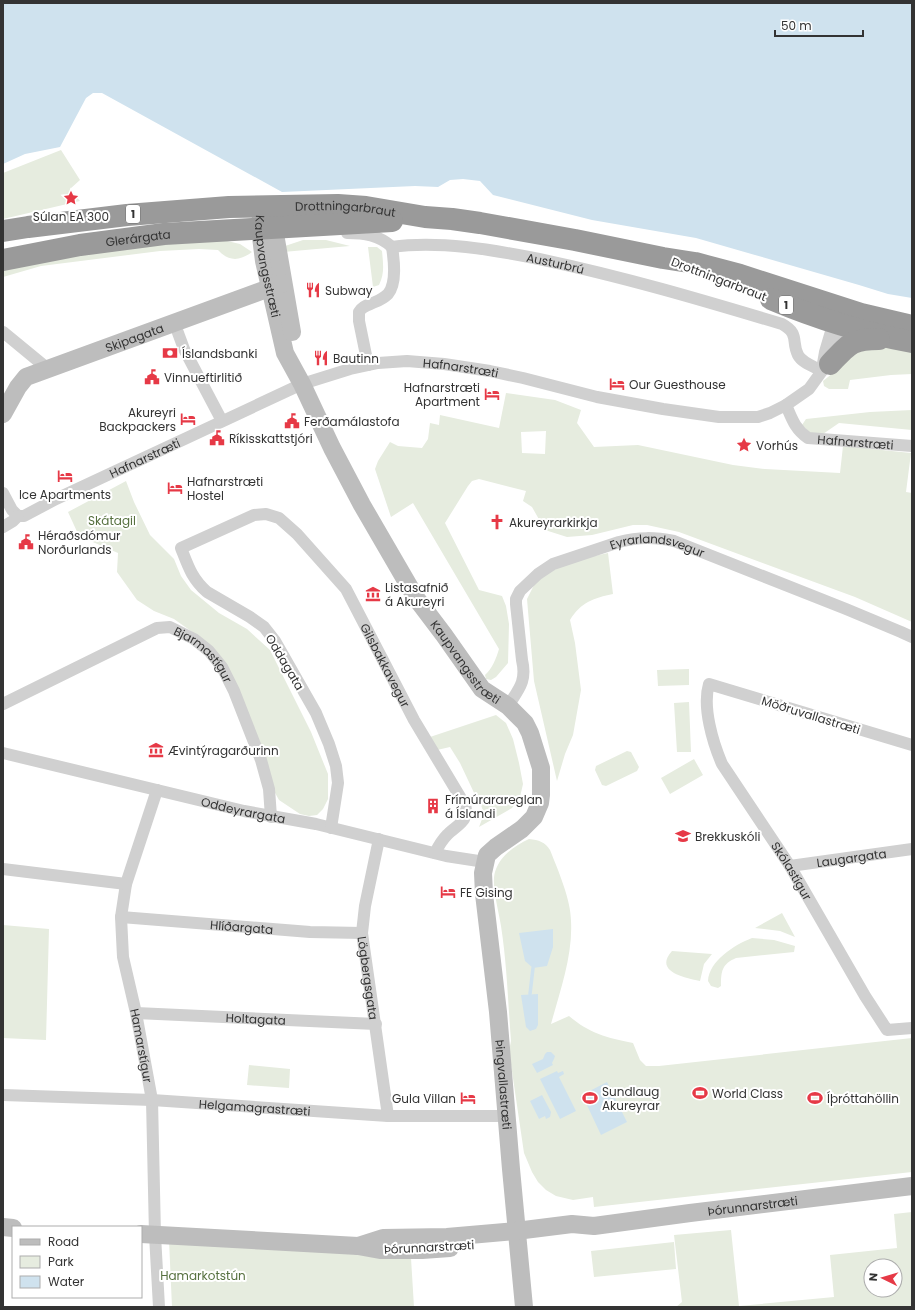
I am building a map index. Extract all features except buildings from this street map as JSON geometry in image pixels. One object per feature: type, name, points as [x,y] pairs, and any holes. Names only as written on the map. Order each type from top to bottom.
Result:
[{"type":"highway","name":"Drottningarbraut","points":[[264,206],[338,205],[378,209],[519,230],[663,258],[725,280],[781,303],[842,316],[907,336]]},
{"type":"highway","name":"Glerárgata","points":[[3,231],[127,214],[264,206]]},
{"type":"highway","name":"Drottningarbraut","points":[[267,229],[403,220],[425,217]]},
{"type":"highway","name":"Glerárgata","points":[[3,260],[80,245],[164,234],[267,229]]},
{"type":"highway","points":[[826,367],[845,348],[857,340],[907,336]]},
{"type":"main road","name":"Kaupvangsstræti","points":[[264,206],[271,217],[267,229],[277,286],[295,351],[302,384],[332,448],[362,505],[416,598],[482,689],[508,706],[525,723],[530,733],[541,768],[542,783],[540,803],[534,817],[522,829],[496,846],[487,855],[485,862]]},
{"type":"main road","name":"Skipagata","points":[[3,414],[21,382],[26,378],[174,322],[277,286]]},
{"type":"main road","name":"Þingvallastræti","points":[[485,862],[483,873],[484,894],[498,1012],[524,1307]]},
{"type":"main road","name":"Þórunnarstræti","points":[[148,1234],[358,1246],[384,1238],[517,1236],[572,1224],[594,1226],[912,1186]]},
{"type":"street","name":"Drottningarbraut","points":[[305,226],[313,231],[323,233],[357,233],[372,235],[378,237],[392,247]]},
{"type":"street","name":"Austurbrú","points":[[392,247],[430,245],[493,251],[565,264],[660,288],[782,324],[790,328],[794,336],[799,357],[804,362],[826,367]]},
{"type":"street","points":[[368,365],[359,321],[359,312],[363,307],[382,299],[390,291],[393,280],[394,265],[392,247]]},
{"type":"street","points":[[786,405],[809,388],[826,367],[825,352],[842,316]]},
{"type":"street","points":[[174,322],[184,349],[222,421]]},
{"type":"street","points":[[3,332],[48,369]]},
{"type":"street","name":"Hafnarstræti","points":[[3,527],[18,516],[24,516],[56,499],[302,384],[368,365],[395,362],[426,362],[490,371],[622,402],[719,417],[758,417],[770,414],[786,405],[800,432],[808,438],[912,446]]},
{"type":"street","points":[[3,493],[12,510],[18,516]]},
{"type":"street","name":"Gilsbakkavegur","points":[[242,520],[254,515],[266,514],[279,518],[297,534],[346,589],[414,720],[467,810],[466,816],[448,833],[435,853]]},
{"type":"street","name":"Oddagata","points":[[242,520],[181,548],[192,576],[202,588],[250,616],[264,627],[275,641],[316,713],[329,744],[336,766],[338,783],[331,828]]},
{"type":"street","name":"Eyrarlandsvegur","points":[[508,706],[524,680],[516,604],[516,599],[520,591],[538,574],[554,564],[630,539],[649,537],[674,541],[881,623],[912,637]]},
{"type":"street","name":"Bjarmastígur","points":[[3,704],[157,628],[170,627],[194,639],[209,651],[222,667],[242,708],[261,760],[270,789],[271,817]]},
{"type":"street","name":"Möðruvallastræti","points":[[709,684],[912,745]]},
{"type":"street","name":"Skólastígur","points":[[709,684],[706,692],[709,727],[715,749],[722,764],[790,866],[865,996],[887,1030],[912,1028]]},
{"type":"street","name":"Oddeyrargata","points":[[3,753],[271,817],[331,828],[435,853],[485,862]]},
{"type":"street","name":"Hamarstígur","points":[[157,790],[126,884],[122,916],[123,957],[136,1013],[152,1100],[148,1234],[159,1307]]},
{"type":"street","name":"Lögbergsgata","points":[[379,839],[365,906],[362,933],[388,1116]]},
{"type":"street","name":"Laugargata","points":[[790,866],[912,849]]},
{"type":"street","points":[[3,869],[126,884]]},
{"type":"street","name":"Hlíðargata","points":[[122,916],[310,932],[362,933]]},
{"type":"street","name":"Holtagata","points":[[136,1013],[376,1024]]},
{"type":"street","name":"Helgamagrastræti","points":[[3,1095],[152,1100],[388,1116],[506,1116]]},
{"type":"green space","points":[[61,150],[80,180],[70,189],[80,201],[3,219],[3,173]]},
{"type":"green space","points":[[223,240],[240,244],[252,252],[248,255],[235,259],[226,257],[218,250],[199,249],[160,251],[41,266],[3,277],[3,267],[139,246]]},
{"type":"green space","points":[[303,240],[326,240],[350,246],[283,252],[285,246]]},
{"type":"green space","points":[[368,247],[377,247],[382,251],[382,276],[379,285],[373,287]]},
{"type":"green space","points":[[855,345],[912,349],[912,374],[850,380],[848,389],[829,389],[824,386],[823,381],[838,369]]},
{"type":"green space","points":[[506,393],[555,400],[581,410],[577,423],[594,447],[638,445],[733,465],[765,469],[840,473],[843,446],[911,453],[906,492],[912,493],[912,622],[855,597],[679,532],[647,525],[633,525],[592,535],[567,537],[545,530],[532,507],[523,501],[526,491],[479,479],[472,481],[468,486],[445,523],[479,590],[502,596],[506,606],[509,624],[508,663],[496,677],[491,680],[486,679],[485,675],[494,664],[499,649],[413,503],[391,517],[375,469],[378,461],[390,442],[398,446],[422,448],[428,439],[430,423],[439,425],[440,415],[499,428]],"holes":[[[546,431],[545,454],[522,453],[521,432]]]},
{"type":"green space","points":[[912,410],[912,430],[839,423],[823,434],[810,433],[802,425],[806,419],[870,412]]},
{"type":"green space","name":"Skátagil","points":[[126,481],[134,502],[150,535],[174,559],[181,576],[191,590],[219,613],[247,629],[270,650],[311,732],[328,774],[328,799],[323,809],[317,815],[309,816],[300,814],[279,800],[274,791],[258,743],[202,639],[174,619],[154,611],[137,600],[117,572],[118,553],[79,536],[68,512]]},
{"type":"green space","points":[[608,553],[613,594],[594,599],[583,605],[570,620],[575,643],[581,690],[573,735],[565,754],[557,781],[534,681],[527,599],[534,585],[542,576],[556,567],[576,560]]},
{"type":"green space","points":[[689,669],[689,685],[658,686],[657,670]]},
{"type":"green space","points":[[689,702],[691,752],[677,752],[674,703]]},
{"type":"green space","points":[[496,715],[506,723],[513,739],[523,784],[520,797],[512,808],[479,827],[484,814],[460,763],[450,747],[437,750],[430,737]]},
{"type":"green space","points":[[627,751],[631,752],[639,767],[637,771],[606,786],[602,785],[595,770],[596,766]]},
{"type":"green space","points":[[694,759],[703,775],[670,794],[661,778]]},
{"type":"green space","points":[[529,839],[541,842],[550,850],[564,885],[569,904],[571,921],[570,947],[562,986],[551,1024],[569,1016],[591,1031],[633,1043],[640,1060],[646,1066],[659,1066],[912,1038],[912,1172],[594,1207],[593,1197],[573,1200],[556,1196],[546,1190],[538,1182],[532,1172],[524,1153],[509,1051],[511,1041],[506,969],[494,884],[495,872],[500,861],[513,848]]},
{"type":"green space","points":[[782,913],[795,937],[780,931],[755,928]]},
{"type":"green space","points":[[3,925],[49,929],[46,1040],[3,1038]]},
{"type":"green space","points":[[752,938],[774,940],[795,946],[794,952],[736,958],[731,960],[723,969],[721,986],[718,988],[711,986],[708,981],[709,974],[718,960],[730,949]]},
{"type":"green space","points":[[672,951],[712,954],[704,964],[700,981],[680,976],[669,969],[666,964],[667,958]]},
{"type":"green space","points":[[249,1065],[290,1069],[289,1088],[247,1085]]},
{"type":"green space","points":[[912,1212],[912,1307],[676,1307],[682,1302],[674,1235],[731,1230],[739,1306],[834,1297],[830,1255],[897,1248],[894,1214]]},
{"type":"green space","name":"Hamarkotstún","points":[[169,1240],[411,1258],[414,1307],[172,1307]]},
{"type":"green space","points":[[674,1242],[676,1269],[594,1277],[591,1251]]},
{"type":"water","points":[[3,3],[912,3],[912,298],[888,294],[696,238],[592,220],[493,195],[480,181],[463,179],[450,180],[438,187],[415,186],[282,192],[102,93],[93,93],[86,98],[60,147],[25,154],[3,164]]},
{"type":"water","points":[[553,929],[553,947],[547,966],[533,968],[525,961],[519,933]]},
{"type":"water","points":[[538,994],[538,1025],[536,1029],[530,1031],[526,1027],[521,995]]},
{"type":"water","points":[[547,1052],[551,1052],[555,1056],[552,1063],[553,1065],[537,1073],[532,1064],[543,1059]]},
{"type":"water","points":[[557,1071],[558,1073],[563,1071],[564,1074],[559,1077],[576,1111],[560,1119],[540,1079]]},
{"type":"water","points":[[607,1082],[627,1122],[601,1135],[585,1101],[583,1102],[580,1096]]},
{"type":"water","points":[[542,1095],[551,1112],[550,1117],[546,1119],[545,1116],[539,1119],[530,1101]]},
{"type":"waterway","points":[[530,994],[533,968]]},
{"type":"place","name":"Súlan EA 300","points":[[71,198]]},
{"type":"place","name":"Subway","points":[[313,290]]},
{"type":"place","name":"Íslandsbanki","points":[[170,353]]},
{"type":"place","name":"Bautinn","points":[[321,358]]},
{"type":"place","name":"Vinnueftirlitið","points":[[152,377]]},
{"type":"place","name":"Our Guesthouse","points":[[617,384]]},
{"type":"place","name":"Hafnarstræti Apartment","points":[[492,394]]},
{"type":"place","name":"Akureyri Backpackers","points":[[188,419]]},
{"type":"place","name":"Ferðamálastofa","points":[[292,421]]},
{"type":"place","name":"Ríkisskattstjóri","points":[[217,438]]},
{"type":"place","name":"Vorhús","points":[[744,445]]},
{"type":"place","name":"Ice Apartments","points":[[65,476]]},
{"type":"place","name":"Hafnarstræti Hostel","points":[[175,488]]},
{"type":"place","name":"Akureyrarkirkja","points":[[497,522]]},
{"type":"place","name":"Héraðsdómur Norðurlands","points":[[26,542]]},
{"type":"place","name":"Listasafnið á Akureyri","points":[[373,594]]},
{"type":"place","name":"Ævintýragarðurinn","points":[[156,750]]},
{"type":"place","name":"Frímúrarareglan á Íslandi","points":[[433,806]]},
{"type":"place","name":"Brekkuskóli","points":[[683,836]]},
{"type":"place","name":"FE Gising","points":[[448,892]]},
{"type":"place","name":"World Class","points":[[700,1093]]},
{"type":"place","name":"Gula Villan","points":[[468,1098]]},
{"type":"place","name":"Sundlaug Akureyrar","points":[[590,1098]]},
{"type":"place","name":"Íþróttahöllin","points":[[815,1098]]}]
